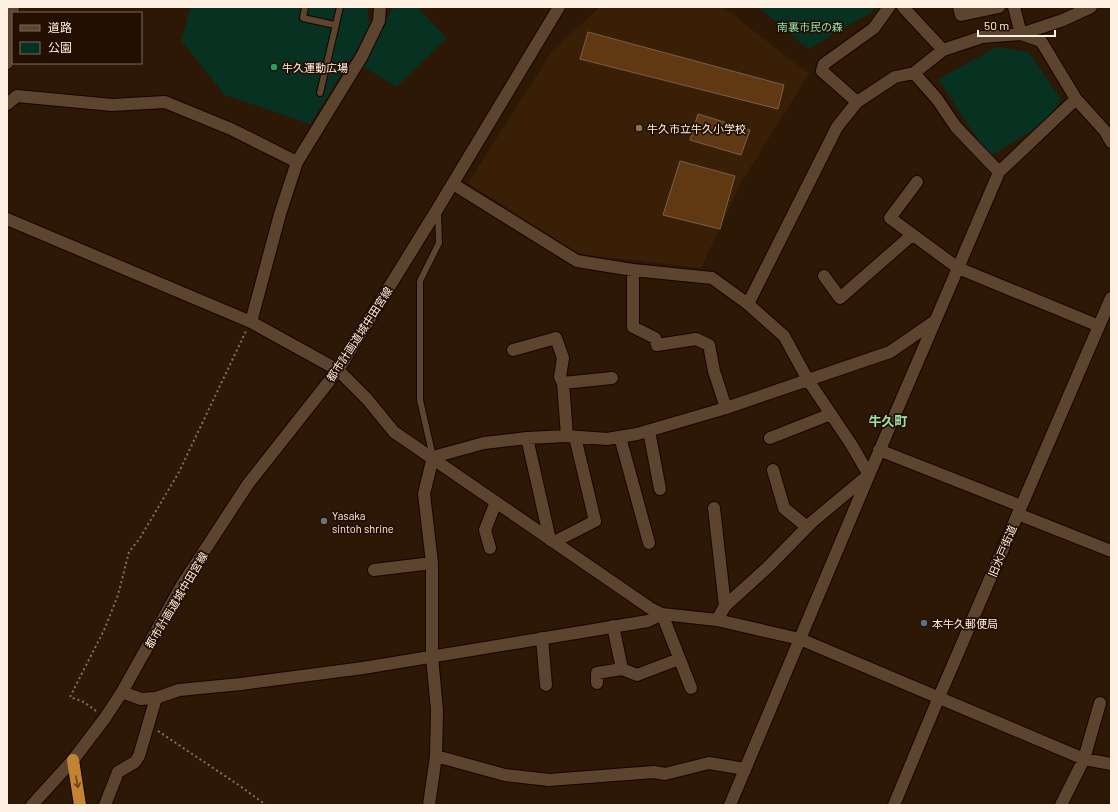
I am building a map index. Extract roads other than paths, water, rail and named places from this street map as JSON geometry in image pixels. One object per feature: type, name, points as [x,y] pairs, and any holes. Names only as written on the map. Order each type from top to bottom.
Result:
[{"type":"highway","points":[[73,760],[80,805]]},
{"type":"street","points":[[251,322],[280,214],[297,162],[362,56],[379,21],[380,7]]},
{"type":"street","name":"都市計画道城中田宮線","points":[[32,805],[73,760],[105,718],[122,692],[182,585],[248,484],[338,370],[453,184],[559,7]]},
{"type":"street","points":[[857,102],[822,71],[824,64],[874,28],[889,7]]},
{"type":"street","points":[[903,7],[943,50]]},
{"type":"street","points":[[959,7],[961,15],[999,7]]},
{"type":"street","points":[[1014,7],[1021,34]]},
{"type":"street","points":[[748,304],[837,127],[857,102],[895,77],[914,72],[943,50],[982,37],[1021,34],[1063,20],[1091,7]]},
{"type":"street","points":[[7,63],[12,23]]},
{"type":"street","points":[[1021,34],[1041,41],[1076,99],[1105,131],[1111,142]]},
{"type":"street","points":[[914,72],[937,99],[956,127],[998,172]]},
{"type":"street","points":[[7,104],[17,96],[112,104],[165,102],[231,129],[297,162]]},
{"type":"street","points":[[730,805],[868,475],[998,172],[1076,99]]},
{"type":"street","points":[[917,182],[890,218],[958,268],[1099,326]]},
{"type":"street","points":[[453,184],[577,261],[633,270],[712,278],[748,304],[784,336],[808,380],[831,414],[868,475]]},
{"type":"street","points":[[7,219],[251,322],[338,370],[367,399],[394,432],[433,457],[650,608],[662,614],[717,620],[800,639],[1084,759],[1111,764]]},
{"type":"street","points":[[824,276],[840,298],[912,235]]},
{"type":"street","points":[[633,270],[633,327],[655,338],[657,345],[696,340],[709,345],[714,371],[726,408]]},
{"type":"street","name":"旧水戸街道","points":[[894,805],[1111,298]]},
{"type":"street","points":[[433,457],[484,443],[527,438],[571,437],[607,439],[648,431],[726,408],[890,352],[935,321]]},
{"type":"street","points":[[513,350],[556,338],[563,358],[560,377],[563,383],[571,437],[595,521],[552,541]]},
{"type":"street","points":[[563,383],[612,378]]},
{"type":"street","points":[[770,438],[831,414]]},
{"type":"street","points":[[648,431],[660,489]]},
{"type":"street","points":[[620,437],[649,543]]},
{"type":"street","points":[[527,438],[552,541]]},
{"type":"street","points":[[879,450],[1111,551]]},
{"type":"street","points":[[429,805],[436,756],[437,710],[432,657],[432,563],[424,494],[433,457]]},
{"type":"street","points":[[773,470],[784,508],[807,527]]},
{"type":"street","points":[[717,620],[725,606],[769,566],[807,527],[868,475]]},
{"type":"street","points":[[490,548],[485,530],[496,502]]},
{"type":"street","points":[[714,508],[725,606]]},
{"type":"street","points":[[374,570],[432,563]]},
{"type":"street","points":[[122,692],[142,699],[156,698],[179,690],[241,684],[363,668],[432,657],[648,620],[662,614]]},
{"type":"street","points":[[662,614],[691,688]]},
{"type":"street","points":[[613,626],[622,669]]},
{"type":"street","points":[[542,638],[546,685]]},
{"type":"street","points":[[597,683],[597,673],[622,669],[637,675],[680,659]]},
{"type":"street","points":[[105,805],[118,772],[135,762],[139,756],[156,698]]},
{"type":"street","points":[[1061,805],[1084,759],[1100,703]]},
{"type":"street","points":[[436,756],[505,775],[550,780],[654,772],[665,774],[709,763],[745,769]]},
{"type":"lane","points":[[305,7],[303,18],[335,25]]},
{"type":"lane","points":[[320,93],[340,7]]},
{"type":"lane","points":[[433,457],[420,400],[420,281],[439,243],[438,208]]},
{"type":"place","name":"牛久運動広場","points":[[274,67]]},
{"type":"place","name":"牛久市立牛久小学校","points":[[639,128]]},
{"type":"place","name":"Yasaka sintoh shrine","points":[[324,521]]},
{"type":"place","name":"本牛久郵便局","points":[[924,623]]},
{"type":"district","name":"牛久町","points":[[888,421]]},
{"type":"park label","name":"南裏市民の森","points":[[810,26]]}]
